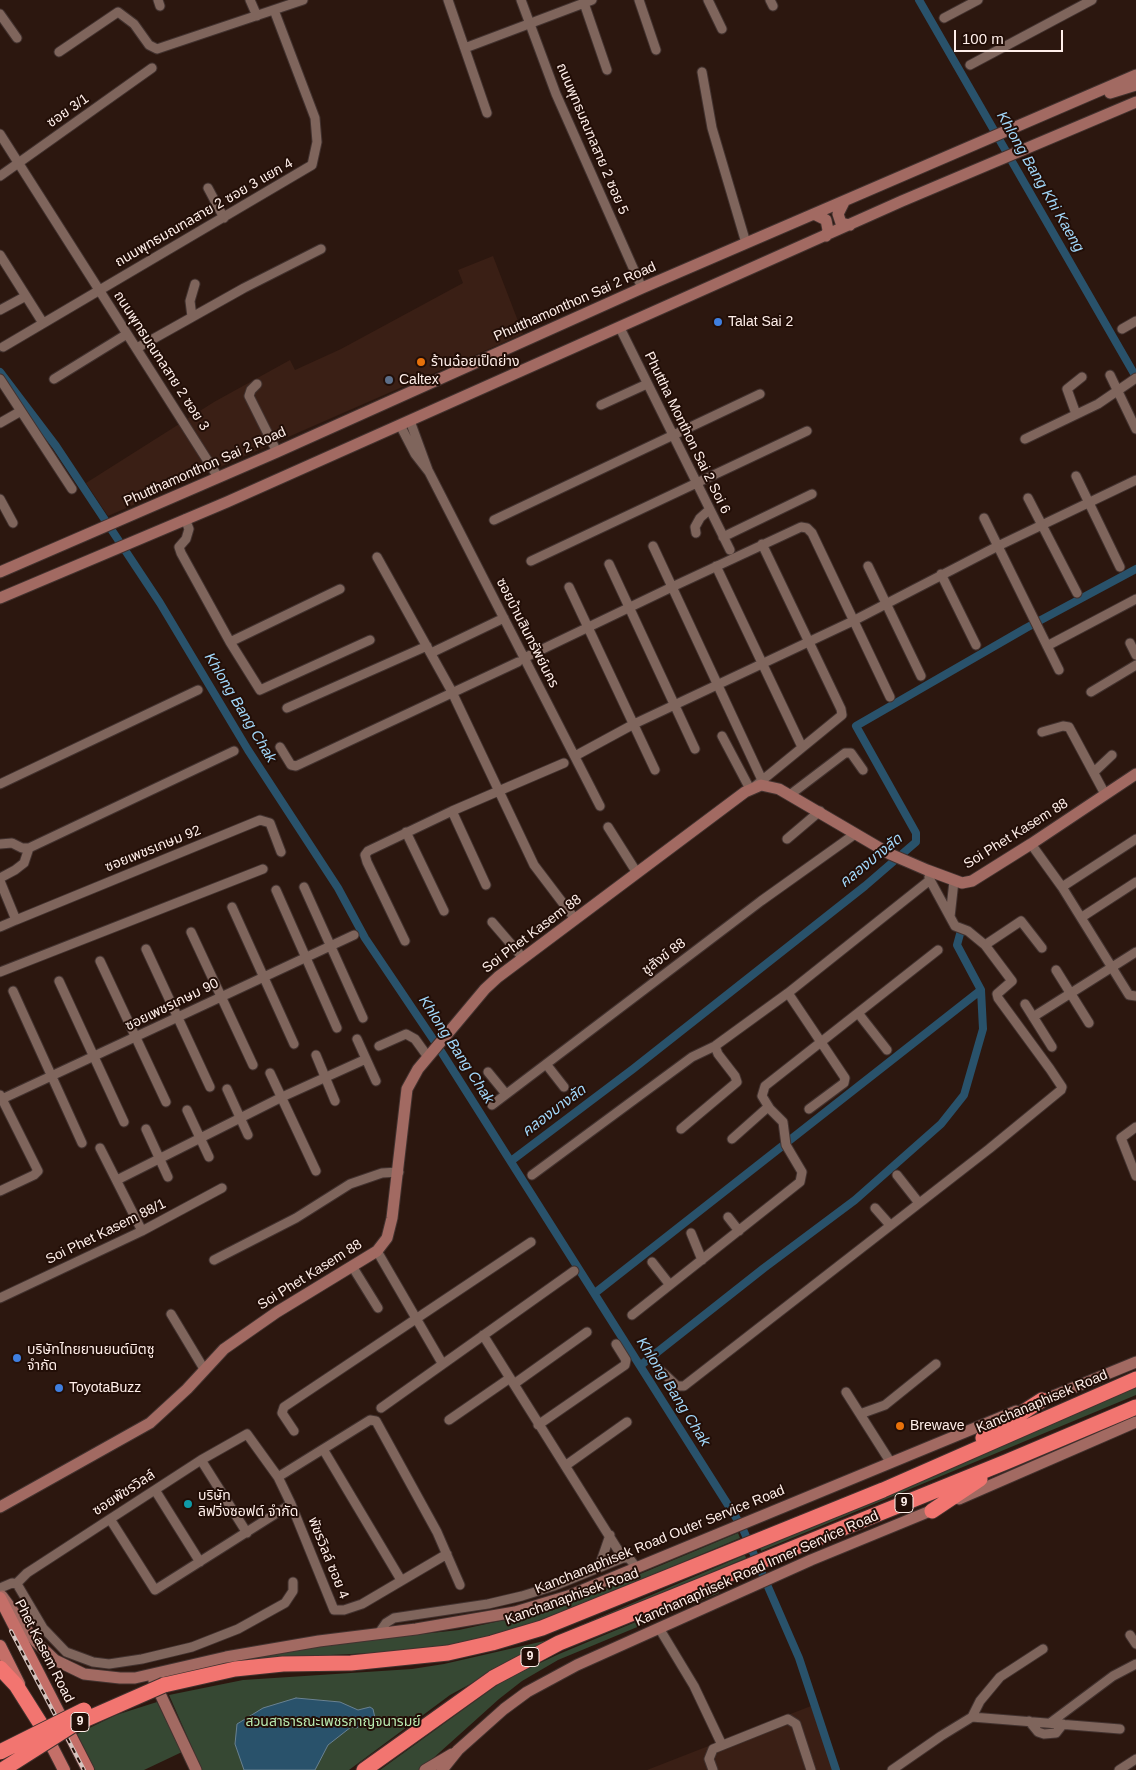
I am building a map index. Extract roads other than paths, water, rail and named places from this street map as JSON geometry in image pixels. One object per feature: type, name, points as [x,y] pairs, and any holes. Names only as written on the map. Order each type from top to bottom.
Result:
[{"type":"highway","name":"Kanchanaphisek Road","points":[[2,1770],[73,1726],[164,1685],[235,1669],[283,1664],[351,1662],[448,1653],[492,1643],[542,1628],[709,1561],[948,1461],[1136,1379]]},
{"type":"highway","points":[[948,1461],[1042,1400]]},
{"type":"highway","name":"9","points":[[364,1770],[458,1701],[559,1642],[1006,1462],[1136,1406]]},
{"type":"highway","points":[[932,1511],[1006,1462]]},
{"type":"highway","points":[[0,1668],[16,1685],[40,1723]]},
{"type":"highway","points":[[0,1752],[34,1733],[99,1704],[164,1685]]},
{"type":"main road","name":"Phutthamonthon Sai 2 Road","points":[[0,572],[277,452],[642,288],[1136,75]]},
{"type":"main road","points":[[1065,106],[1136,86]]},
{"type":"main road","points":[[0,598],[405,423],[1026,148],[1136,102]]},
{"type":"main road","points":[[844,202],[838,212],[839,220],[841,223],[850,225]]},
{"type":"main road","points":[[814,214],[826,220],[828,230],[826,236]]},
{"type":"main road","name":"Soi Phet Kasem 88","points":[[0,1506],[150,1423],[187,1389],[224,1349],[377,1251],[387,1238],[399,1172],[407,1089],[411,1079],[443,1038],[485,989],[523,958],[755,786],[770,786],[791,794],[855,834],[928,875],[962,883],[972,881],[1136,774]]},
{"type":"main road","name":"Kanchanaphisek Road Outer Service Road","points":[[0,1594],[40,1647],[62,1665],[97,1676],[120,1678],[150,1674],[242,1654],[515,1612],[568,1596],[1136,1362]]},
{"type":"main road","name":"Kanchanaphisek Road Inner Service Road","points":[[442,1770],[458,1750],[504,1709],[527,1692],[577,1665],[723,1598],[932,1511],[1135,1423]]},
{"type":"main road","name":"Phet Kasem Road","points":[[0,1598],[88,1770]]},
{"type":"main road","points":[[0,1646],[64,1770]]},
{"type":"main road","points":[[18,1682],[16,1669],[20,1663],[30,1662],[37,1671]]},
{"type":"main road","points":[[150,1674],[196,1770]]},
{"type":"main road","points":[[425,1770],[458,1750]]},
{"type":"main road","points":[[0,1766],[13,1770]]},
{"type":"street","points":[[250,0],[257,16]]},
{"type":"street","points":[[58,52],[118,12],[134,24],[149,45],[157,49],[303,0]]},
{"type":"street","points":[[448,0],[487,113]]},
{"type":"street","name":"ถนนพุทธมณฑลสาย 2 ซอย 5","points":[[521,0],[556,94],[642,288]]},
{"type":"street","points":[[639,0],[656,50]]},
{"type":"street","points":[[708,0],[722,29]]},
{"type":"street","points":[[944,18],[978,0]]},
{"type":"street","points":[[970,65],[1092,0]]},
{"type":"street","points":[[465,48],[584,2],[607,70]]},
{"type":"street","name":"ถนนพุทธมณฑลสาย 2 ซอย 3 แยก 4","points":[[2,347],[312,166],[316,152],[317,130],[312,107],[274,10]]},
{"type":"street","points":[[0,14],[17,38]]},
{"type":"street","name":"ซอย 3/1","points":[[0,176],[152,68]]},
{"type":"street","points":[[702,72],[712,128],[746,243]]},
{"type":"street","name":"ถนนพุทธมณฑลสาย 2 ซอย 3","points":[[0,134],[218,477]]},
{"type":"street","points":[[208,188],[224,218]]},
{"type":"street","points":[[137,348],[321,249]]},
{"type":"street","points":[[1,259],[43,323]]},
{"type":"street","points":[[192,317],[190,301],[195,284]]},
{"type":"street","points":[[0,310],[26,296]]},
{"type":"street","points":[[1122,329],[1136,321]]},
{"type":"street","name":"Phuttha Monthon Sai 2 Soi 6","points":[[620,328],[730,550]]},
{"type":"street","points":[[54,379],[127,334]]},
{"type":"street","points":[[1110,375],[1136,428]]},
{"type":"street","points":[[1076,414],[1067,390],[1082,377]]},
{"type":"street","points":[[0,379],[72,489]]},
{"type":"street","points":[[1025,439],[1098,404],[1134,379]]},
{"type":"street","points":[[257,384],[251,390],[249,396],[277,452]]},
{"type":"street","points":[[601,405],[647,384]]},
{"type":"street","points":[[494,520],[760,394]]},
{"type":"street","points":[[0,423],[21,411]]},
{"type":"street","name":"ซอยบ้านสินทรัพย์นคร","points":[[405,423],[428,472],[504,618],[521,660],[575,756],[600,806]]},
{"type":"street","points":[[531,561],[807,431]]},
{"type":"street","points":[[1076,476],[1120,567]]},
{"type":"street","points":[[575,756],[634,724],[853,621],[941,574],[1136,480]]},
{"type":"street","points":[[722,537],[812,494]]},
{"type":"street","points":[[1028,498],[1077,593]]},
{"type":"street","points":[[0,499],[13,523]]},
{"type":"street","points":[[696,533],[695,527],[700,518],[709,510]]},
{"type":"street","points":[[984,518],[1059,670]]},
{"type":"street","points":[[185,519],[189,529],[186,539],[179,546],[181,553],[230,642],[260,690],[370,640]]},
{"type":"street","points":[[280,747],[291,765],[296,766],[452,694],[630,606],[801,527],[807,528],[812,533],[890,697]]},
{"type":"street","points":[[755,786],[842,715],[841,709],[762,544]]},
{"type":"street","points":[[653,546],[717,684],[755,786]]},
{"type":"street","points":[[376,557],[429,649],[534,865],[576,919]]},
{"type":"street","points":[[609,564],[695,749]]},
{"type":"street","points":[[716,566],[802,747]]},
{"type":"street","points":[[868,566],[921,676]]},
{"type":"street","points":[[941,574],[976,645]]},
{"type":"street","points":[[569,587],[655,770]]},
{"type":"street","points":[[230,642],[340,589]]},
{"type":"street","points":[[1047,646],[1136,599]]},
{"type":"street","points":[[286,708],[504,618]]},
{"type":"street","points":[[1130,643],[1136,655]]},
{"type":"street","points":[[1091,692],[1136,665]]},
{"type":"street","points":[[0,784],[198,690]]},
{"type":"street","points":[[1042,732],[1063,726],[1069,727],[1105,794]]},
{"type":"street","points":[[722,736],[755,786]]},
{"type":"street","points":[[0,844],[12,843],[22,848],[29,848],[234,751]]},
{"type":"street","points":[[791,794],[845,753],[851,753],[863,770]]},
{"type":"street","points":[[1094,772],[1112,755]]},
{"type":"street","points":[[405,941],[365,855],[368,851],[452,811],[564,763]]},
{"type":"street","points":[[452,811],[486,885]]},
{"type":"street","points":[[787,839],[820,811]]},
{"type":"street","name":"ซอยเพชรเกษม 92","points":[[0,927],[260,820],[268,821],[270,824],[281,852]]},
{"type":"street","points":[[608,828],[637,873]]},
{"type":"street","points":[[406,832],[444,911]]},
{"type":"street","name":"ชูสังข์ 88","points":[[492,1105],[761,901],[855,834]]},
{"type":"street","points":[[1062,887],[1136,839]]},
{"type":"street","points":[[1031,844],[1062,887],[1129,995],[1136,996]]},
{"type":"street","points":[[16,920],[0,880],[24,863],[29,848]]},
{"type":"street","points":[[0,972],[263,869]]},
{"type":"street","points":[[532,1175],[697,1053],[716,1046],[788,993],[928,875],[955,926],[968,930],[985,945],[1012,982],[997,994],[998,998],[1050,1069],[1061,1090],[684,1386],[677,1386],[659,1369]]},
{"type":"street","points":[[950,917],[954,881]]},
{"type":"street","points":[[1082,918],[1136,882]]},
{"type":"street","points":[[304,886],[363,1018]]},
{"type":"street","points":[[276,890],[337,1028]]},
{"type":"street","points":[[232,907],[294,1044]]},
{"type":"street","points":[[985,945],[1021,921],[1042,948]]},
{"type":"street","points":[[492,922],[523,958]]},
{"type":"street","points":[[191,932],[253,1064]]},
{"type":"street","name":"ซอยเพชรเกษม 90","points":[[1,1097],[136,1038],[221,996],[354,935]]},
{"type":"street","points":[[146,949],[210,1086]]},
{"type":"street","points":[[632,1315],[800,1182],[802,1172],[786,1143],[783,1122],[768,1107],[762,1096],[765,1086],[938,950]]},
{"type":"street","points":[[1033,1016],[1136,952]]},
{"type":"street","points":[[100,961],[166,1102]]},
{"type":"street","points":[[1056,970],[1089,1023]]},
{"type":"street","points":[[59,981],[124,1122]]},
{"type":"street","points":[[13,991],[82,1144]]},
{"type":"street","points":[[788,993],[822,1041],[846,1081],[809,1109]]},
{"type":"street","points":[[1025,1004],[1052,1047]]},
{"type":"street","points":[[858,1013],[887,1050]]},
{"type":"street","points":[[379,1046],[406,1034],[415,1039],[431,1054]]},
{"type":"street","points":[[357,1040],[376,1081]]},
{"type":"street","points":[[681,1129],[737,1082],[735,1076],[718,1054],[716,1046]]},
{"type":"street","points":[[316,1055],[335,1101]]},
{"type":"street","points":[[117,1180],[159,1157],[366,1059]]},
{"type":"street","points":[[546,1064],[564,1087]]},
{"type":"street","points":[[488,1072],[506,1094]]},
{"type":"street","points":[[270,1073],[316,1172]]},
{"type":"street","points":[[227,1089],[248,1135]]},
{"type":"street","points":[[0,1191],[34,1175],[38,1171],[1,1097]]},
{"type":"street","points":[[732,1139],[768,1107]]},
{"type":"street","points":[[187,1110],[209,1157]]},
{"type":"street","points":[[1136,1127],[1121,1138],[1136,1176]]},
{"type":"street","points":[[146,1129],[168,1177]]},
{"type":"street","points":[[100,1148],[142,1231]]},
{"type":"street","points":[[214,1260],[296,1218],[350,1184],[382,1173],[399,1172]]},
{"type":"street","points":[[897,1175],[918,1203]]},
{"type":"street","name":"Soi Phet Kasem 88/1","points":[[0,1298],[142,1231],[222,1188]]},
{"type":"street","points":[[875,1208],[890,1226]]},
{"type":"street","points":[[728,1217],[739,1231]]},
{"type":"street","points":[[691,1233],[702,1260]]},
{"type":"street","points":[[294,1431],[282,1413],[284,1407],[531,1242]]},
{"type":"street","points":[[377,1251],[442,1363]]},
{"type":"street","points":[[652,1262],[670,1285]]},
{"type":"street","points":[[352,1266],[378,1308]]},
{"type":"street","points":[[381,1408],[574,1271]]},
{"type":"street","points":[[171,1314],[204,1369]]},
{"type":"street","points":[[449,1420],[587,1332]]},
{"type":"street","points":[[482,1335],[610,1535],[622,1558]]},
{"type":"street","points":[[538,1425],[625,1364],[626,1360],[616,1344]]},
{"type":"street","points":[[860,1414],[885,1405],[936,1364]]},
{"type":"street","points":[[846,1392],[891,1463]]},
{"type":"street","points":[[278,1477],[370,1420],[376,1420],[447,1554],[460,1585]]},
{"type":"street","points":[[565,1466],[627,1422]]},
{"type":"street","name":"ซอยพัชรวิลล์","points":[[16,1584],[26,1573],[201,1460],[241,1436],[247,1434],[251,1438]]},
{"type":"street","name":"พัชรวิลล์ ซอย 4","points":[[251,1438],[278,1477],[292,1504],[334,1610],[344,1610],[362,1604],[401,1580]]},
{"type":"street","points":[[324,1449],[401,1580],[447,1554]]},
{"type":"street","points":[[201,1460],[247,1533]]},
{"type":"street","points":[[155,1490],[200,1562]]},
{"type":"street","points":[[110,1519],[155,1590],[292,1504]]},
{"type":"street","points":[[599,1567],[610,1535]]},
{"type":"street","points":[[379,1633],[386,1623],[394,1618],[488,1604],[522,1596],[554,1586],[622,1558],[628,1558],[636,1567]]},
{"type":"street","points":[[0,1588],[12,1583],[16,1584],[42,1628],[66,1652],[79,1658],[109,1664],[142,1659],[192,1646],[238,1629],[285,1603],[293,1591],[294,1582]]},
{"type":"street","points":[[430,1613],[433,1626]]},
{"type":"street","points":[[659,1628],[694,1686],[720,1738]]},
{"type":"street","points":[[1130,1635],[1136,1644]]},
{"type":"street","points":[[892,1770],[972,1717],[980,1701],[1000,1677],[1043,1649]]},
{"type":"street","points":[[1050,1723],[1113,1676],[1136,1664]]},
{"type":"street","points":[[972,1717],[1120,1728]]},
{"type":"street","points":[[713,1770],[709,1759],[712,1749],[720,1738],[784,1720],[792,1720],[796,1724],[810,1770]]},
{"type":"street","points":[[1029,1721],[1038,1732],[1044,1734],[1056,1733],[1063,1724]]},
{"type":"street","points":[[1119,1770],[1136,1759]]},
{"type":"water","points":[[296,1698],[340,1702],[358,1710],[370,1707],[373,1709],[375,1718],[362,1723],[357,1728],[351,1727],[328,1745],[315,1770],[244,1770],[235,1744],[237,1724],[263,1708]]},
{"type":"waterway","name":"Khlong Bang Khi Kaeng","points":[[919,0],[1136,377]]},
{"type":"waterway","name":"Khlong Bang Chak","points":[[0,372],[56,446],[160,603],[248,750],[338,888],[365,938],[437,1045],[742,1527],[799,1658],[836,1770]]},
{"type":"waterway","name":"คลองบางลัด","points":[[511,1161],[633,1069],[865,886],[916,842],[916,833],[856,726],[1026,628],[1136,569]]},
{"type":"waterway","points":[[595,1293],[981,990],[957,945],[960,934]]},
{"type":"waterway","points":[[641,1365],[764,1268],[855,1200],[941,1124],[964,1095],[983,1029],[981,990]]},
{"type":"railway","points":[[11,1631],[84,1770]]},
{"type":"place","name":"Talat Sai 2","points":[[718,322]]},
{"type":"place","name":"ร้านฉ๋อยเป็ดย่าง","points":[[421,362]]},
{"type":"place","name":"Caltex","points":[[389,380]]},
{"type":"place","name":"บริษัทไทยยานยนต์มิตซู จำกัด","points":[[17,1358]]},
{"type":"place","name":"ToyotaBuzz","points":[[59,1388]]},
{"type":"place","name":"Brewave","points":[[900,1426]]},
{"type":"place","name":"บริษัท ลิฟวิ่งซอฟต์ จำกัด","points":[[188,1504]]},
{"type":"park label","name":"สวนสาธารณะเพชรกาญจนารมย์","points":[[333,1722]]}]
